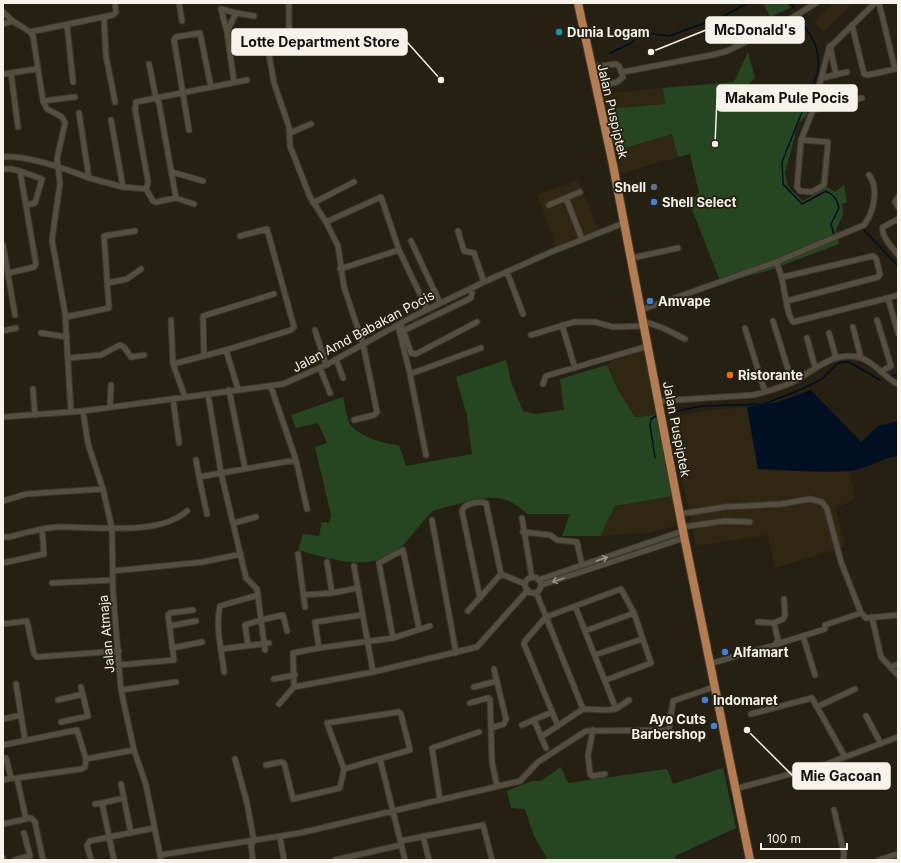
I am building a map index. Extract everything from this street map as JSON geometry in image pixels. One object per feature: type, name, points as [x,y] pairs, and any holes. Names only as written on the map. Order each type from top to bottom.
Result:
[{"type":"main road","name":"Jalan Puspiptek","points":[[578,3],[632,258],[648,346],[660,401],[683,532],[750,860]]},
{"type":"street","points":[[30,32],[104,18],[115,14],[115,3]]},
{"type":"street","points":[[179,3],[182,21]]},
{"type":"street","points":[[289,3],[289,27],[293,39],[285,47],[276,45],[272,47],[270,54],[276,90],[290,133],[290,146],[313,202],[326,222],[338,246],[340,269],[362,344],[377,412],[374,415],[354,420]]},
{"type":"street","points":[[623,72],[727,51],[777,27],[816,3]]},
{"type":"street","points":[[801,140],[828,142],[824,185],[812,192],[800,191],[797,187],[801,140],[813,110],[830,46],[875,3]]},
{"type":"street","points":[[852,25],[864,74],[868,76],[895,69],[879,3]]},
{"type":"street","points":[[234,82],[227,32],[221,9],[254,16]]},
{"type":"street","points":[[3,12],[13,22],[30,32],[33,36],[43,101],[47,109],[62,117],[65,123],[56,166],[60,183],[52,240],[66,317],[70,412]]},
{"type":"street","points":[[227,32],[236,13]]},
{"type":"street","points":[[104,18],[106,49],[115,102]]},
{"type":"street","points":[[3,24],[13,22]]},
{"type":"street","points":[[67,25],[73,82]]},
{"type":"street","points":[[189,130],[174,40],[178,36],[200,33],[211,87]]},
{"type":"street","points":[[830,46],[836,75]]},
{"type":"street","points":[[149,64],[156,98],[159,103],[176,198]]},
{"type":"street","points":[[591,66],[616,64],[623,72],[623,77],[617,82],[596,87]]},
{"type":"street","points":[[3,74],[37,69]]},
{"type":"street","points":[[822,78],[847,72]]},
{"type":"street","points":[[11,73],[18,127]]},
{"type":"street","points":[[146,189],[148,182],[134,106],[136,102],[247,80]]},
{"type":"street","points":[[43,101],[75,97]]},
{"type":"street","points":[[813,110],[862,98]]},
{"type":"street","points":[[79,113],[90,178]]},
{"type":"street","points":[[111,120],[123,186]]},
{"type":"street","points":[[290,133],[311,124]]},
{"type":"street","points":[[3,157],[56,166],[90,178],[123,186],[146,189],[156,202],[176,198],[194,204]]},
{"type":"street","points":[[3,169],[20,171],[42,179],[35,203],[26,205]]},
{"type":"street","points":[[8,273],[34,267],[36,264],[20,171]]},
{"type":"street","points":[[172,172],[203,181]]},
{"type":"street","points":[[641,310],[776,262],[864,224],[867,221],[875,190],[873,181],[869,175]]},
{"type":"street","points":[[313,202],[354,182]]},
{"type":"street","points":[[549,205],[580,192]]},
{"type":"street","points":[[326,222],[380,197],[399,250],[427,310]]},
{"type":"street","points":[[898,197],[895,202],[898,207]]},
{"type":"street","points":[[566,198],[582,239]]},
{"type":"street","points":[[898,219],[883,227],[882,231],[883,235],[898,255]]},
{"type":"street","name":"Jalan Amd Babakan Pocis","points":[[3,417],[82,411],[230,390],[271,387],[293,381],[326,365],[362,344],[440,303],[582,239],[624,223]]},
{"type":"street","points":[[173,364],[226,350],[291,330],[294,327],[267,230],[240,236]]},
{"type":"street","points":[[66,317],[109,308],[104,236],[135,231]]},
{"type":"street","points":[[458,231],[464,251],[474,253],[484,282]]},
{"type":"street","points":[[411,241],[440,303]]},
{"type":"street","points":[[3,245],[15,315]]},
{"type":"street","points":[[632,258],[678,248]]},
{"type":"street","points":[[340,269],[399,250]]},
{"type":"street","points":[[783,277],[872,256],[876,258],[880,274],[878,277],[787,301]]},
{"type":"street","points":[[776,262],[783,277],[792,320],[795,322],[898,295]]},
{"type":"street","points":[[108,283],[127,279],[141,269]]},
{"type":"street","points":[[507,272],[523,314]]},
{"type":"street","points":[[403,331],[471,298],[472,293],[470,289]]},
{"type":"street","points":[[204,356],[203,316],[274,294]]},
{"type":"street","points":[[888,298],[898,333]]},
{"type":"street","points":[[171,320],[173,364],[185,397]]},
{"type":"street","points":[[877,320],[891,366],[882,371]]},
{"type":"street","points":[[773,321],[792,382]]},
{"type":"street","points":[[399,325],[403,331],[411,353],[416,354],[477,322]]},
{"type":"street","points":[[531,335],[574,322],[595,322],[613,327],[644,323],[663,328],[685,339]]},
{"type":"street","points":[[399,325],[426,456]]},
{"type":"street","points":[[562,325],[575,368]]},
{"type":"street","points":[[853,327],[862,358]]},
{"type":"street","points":[[3,331],[16,328]]},
{"type":"street","points":[[745,328],[766,392]]},
{"type":"street","points":[[315,330],[326,365]]},
{"type":"street","points":[[41,332],[67,337]]},
{"type":"street","points":[[829,333],[836,358]]},
{"type":"street","points":[[806,338],[815,367]]},
{"type":"street","points":[[68,358],[101,355],[120,345],[124,347],[132,357],[144,355]]},
{"type":"street","points":[[543,384],[546,376],[648,346]]},
{"type":"street","points":[[410,374],[481,348]]},
{"type":"street","points":[[226,350],[238,389]]},
{"type":"street","points":[[660,401],[753,395],[766,392],[792,382],[815,367],[836,358],[848,355],[862,358],[898,384]]},
{"type":"street","points":[[336,359],[343,378]]},
{"type":"street","points":[[320,368],[330,393]]},
{"type":"street","points":[[110,407],[111,385]]},
{"type":"street","points":[[271,387],[296,460],[307,509]]},
{"type":"street","points":[[33,389],[35,415]]},
{"type":"street","points":[[230,390],[245,468]]},
{"type":"street","points":[[208,394],[221,473],[247,581],[255,587],[258,595],[266,643],[265,650]]},
{"type":"street","points":[[173,399],[179,443]]},
{"type":"street","name":"Jalan Atmaja","points":[[82,411],[88,444],[103,489],[112,529],[113,580],[121,690],[134,750],[146,784],[161,858]]},
{"type":"street","points":[[196,460],[207,514]]},
{"type":"street","points":[[199,477],[296,460]]},
{"type":"street","points":[[3,500],[26,494],[103,489]]},
{"type":"street","points":[[680,514],[725,507],[782,504],[810,499],[822,502],[827,509],[843,567],[861,613],[866,618],[898,616]]},
{"type":"street","points":[[480,598],[462,510],[465,506],[479,502],[486,503],[502,574]]},
{"type":"street","points":[[3,537],[57,527],[112,529],[149,526],[170,521],[187,511]]},
{"type":"street","points":[[234,523],[256,517]]},
{"type":"street","points":[[522,518],[523,532],[532,578],[540,583],[618,560],[683,532]]},
{"type":"street","points":[[432,520],[456,653]]},
{"type":"street","points":[[583,709],[536,592],[540,583],[582,565],[683,532],[724,521],[750,522]]},
{"type":"street","points":[[3,563],[44,554],[42,530]]},
{"type":"street","points":[[523,532],[550,535],[557,540],[578,542],[582,565]]},
{"type":"street","points":[[393,638],[379,563],[403,550],[419,628]]},
{"type":"street","points":[[113,571],[203,562],[241,554]]},
{"type":"street","points":[[298,554],[305,607]]},
{"type":"street","points":[[615,554],[618,560]]},
{"type":"street","points":[[327,562],[332,593]]},
{"type":"street","points":[[354,566],[373,672]]},
{"type":"street","points":[[502,574],[526,584],[528,590]]},
{"type":"street","points":[[468,610],[502,574]]},
{"type":"street","points":[[526,584],[528,580],[532,578]]},
{"type":"street","points":[[52,583],[113,580]]},
{"type":"street","points":[[303,595],[332,593],[358,588]]},
{"type":"street","points":[[558,726],[524,644],[546,617],[621,589],[634,613],[651,662],[650,665],[606,680]]},
{"type":"street","points":[[294,686],[373,672],[456,653],[479,645],[528,590]]},
{"type":"street","points":[[528,590],[530,592],[536,592]]},
{"type":"street","points":[[224,672],[218,637],[220,606],[258,595]]},
{"type":"street","points":[[758,622],[774,623],[783,619],[785,614],[784,599]]},
{"type":"street","points":[[575,606],[606,680],[616,709]]},
{"type":"street","points":[[119,665],[174,660],[169,613],[193,610]]},
{"type":"street","points":[[585,631],[634,613]]},
{"type":"street","points":[[709,664],[825,629],[825,625],[861,613]]},
{"type":"street","points":[[319,648],[315,622],[362,615]]},
{"type":"street","points":[[248,646],[245,625],[283,616],[287,631]]},
{"type":"street","points":[[872,617],[879,654],[898,675]]},
{"type":"street","points":[[3,624],[28,621],[34,654],[37,657],[119,651]]},
{"type":"street","points":[[170,626],[196,622]]},
{"type":"street","points":[[774,623],[777,644]]},
{"type":"street","points":[[279,704],[294,686],[295,675],[293,653],[393,638],[419,628],[430,626]]},
{"type":"street","points":[[803,636],[815,674]]},
{"type":"street","points":[[595,655],[642,639]]},
{"type":"street","points":[[172,648],[202,642]]},
{"type":"street","points":[[221,648],[266,643]]},
{"type":"street","points":[[891,667],[898,664]]},
{"type":"street","points":[[492,728],[504,724],[506,719],[494,669]]},
{"type":"street","points":[[274,679],[295,675]]},
{"type":"street","points":[[121,690],[176,682]]},
{"type":"street","points":[[474,687],[496,682]]},
{"type":"street","points":[[16,684],[25,740]]},
{"type":"street","points":[[61,722],[88,716],[81,687]]},
{"type":"street","points":[[161,858],[280,837],[394,812],[521,780],[538,762],[586,731],[668,730],[673,701],[714,687]]},
{"type":"street","points":[[817,707],[855,689]]},
{"type":"street","points":[[58,700],[83,694]]},
{"type":"street","points":[[470,703],[490,698],[492,762],[497,786]]},
{"type":"street","points":[[751,714],[811,698],[845,757]]},
{"type":"street","points":[[541,737],[583,709],[616,709],[629,700]]},
{"type":"street","points":[[266,765],[281,762],[284,764],[292,797],[294,799],[340,787],[344,769],[327,723],[400,712],[403,718],[410,750],[344,769]]},
{"type":"street","points":[[522,725],[552,712]]},
{"type":"street","points":[[3,719],[21,715]]},
{"type":"street","points":[[866,716],[881,744]]},
{"type":"street","points":[[3,780],[82,770],[85,766],[86,759],[75,719]]},
{"type":"street","points":[[534,720],[546,748]]},
{"type":"street","points":[[3,745],[77,730]]},
{"type":"street","points":[[593,730],[588,755],[590,774],[592,776],[605,774]]},
{"type":"street","points":[[440,800],[432,748],[479,732]]},
{"type":"street","points":[[735,789],[824,765],[898,737]]},
{"type":"street","points":[[86,759],[134,750]]},
{"type":"street","points":[[6,758],[11,778]]},
{"type":"street","points":[[236,759],[247,803],[254,841],[250,850],[253,860]]},
{"type":"street","points":[[380,759],[405,860]]},
{"type":"street","points":[[18,778],[26,819]]},
{"type":"street","points":[[121,784],[131,833]]},
{"type":"street","points":[[94,804],[124,798]]},
{"type":"street","points":[[102,803],[114,860]]},
{"type":"street","points":[[834,810],[844,853],[843,860]]},
{"type":"street","points":[[3,824],[31,818],[35,822],[43,860]]},
{"type":"street","points":[[335,860],[423,836],[485,825],[492,860]]},
{"type":"street","points":[[91,860],[88,845],[89,842],[154,828]]},
{"type":"street","points":[[15,860],[30,856],[24,833]]},
{"type":"street","points":[[423,836],[429,860]]},
{"type":"street","points":[[280,837],[284,860]]},
{"type":"street","points":[[879,860],[898,854]]},
{"type":"shaded area","points":[[833,3],[853,3],[823,32],[814,22]]},
{"type":"shaded area","points":[[663,88],[665,104],[606,109],[603,94]]},
{"type":"shaded area","points":[[672,134],[678,157],[620,174],[615,151]]},
{"type":"shaded area","points":[[579,179],[598,230],[556,246],[537,195]]},
{"type":"shaded area","points":[[643,349],[657,415],[635,417],[617,388],[607,365],[619,355]]},
{"type":"shaded area","points":[[747,407],[758,469],[849,472],[855,498],[836,509],[845,547],[775,568],[768,535],[696,546],[669,418],[703,411]]},
{"type":"shaded area","points":[[673,496],[675,526],[647,533],[600,536],[615,506]]},
{"type":"green space","points":[[763,3],[787,3],[790,8],[770,17]]},
{"type":"green space","points":[[748,52],[755,78],[744,90],[751,111],[810,93],[807,115],[798,124],[785,173],[788,187],[803,201],[827,187],[835,192],[844,185],[847,202],[842,204],[843,215],[836,230],[839,244],[767,271],[721,283],[689,202],[699,193],[690,154],[678,157],[672,134],[615,151],[606,109],[665,104],[663,88],[734,82]]},
{"type":"green space","points":[[506,360],[511,382],[523,411],[535,414],[564,410],[560,379],[607,365],[617,388],[635,417],[657,415],[673,496],[615,506],[600,536],[562,536],[570,514],[527,514],[510,501],[484,498],[432,512],[402,546],[387,557],[378,560],[368,562],[348,562],[298,550],[303,534],[319,536],[322,522],[329,523],[331,515],[315,447],[327,443],[318,423],[296,428],[291,415],[343,397],[348,419],[352,427],[371,438],[393,445],[399,445],[406,466],[472,454],[467,416],[456,377]]},
{"type":"green space","points":[[561,767],[568,783],[667,769],[673,784],[723,768],[736,828],[675,856],[676,860],[548,860],[534,836],[525,809],[511,808],[507,791],[532,781],[541,781]]},
{"type":"water","points":[[811,390],[861,442],[878,426],[898,421],[898,456],[861,469],[848,471],[815,472],[758,469],[747,407],[778,402]]},
{"type":"waterway","points":[[610,53],[631,43],[639,35],[646,33],[669,36],[724,16],[748,3]]},
{"type":"waterway","points":[[791,3],[794,8]]},
{"type":"waterway","points":[[801,21],[817,50],[818,72],[782,162],[783,184],[802,204],[826,191],[833,196],[839,208],[831,224],[834,235]]},
{"type":"waterway","points":[[864,230],[898,266]]},
{"type":"waterway","points":[[667,413],[702,406],[764,404],[800,390],[822,379],[837,364],[842,362],[849,362],[880,380]]},
{"type":"waterway","points":[[892,376],[898,374]]},
{"type":"waterway","points":[[655,458],[650,425],[651,419],[656,416]]},
{"type":"place","name":"Dunia Logam","points":[[559,32]]},
{"type":"place","name":"McDonald's","points":[[651,52]]},
{"type":"place","name":"Lotte Department Store","points":[[441,80]]},
{"type":"place","name":"Makam Pule Pocis","points":[[715,144]]},
{"type":"place","name":"Shell","points":[[654,187]]},
{"type":"place","name":"Shell Select","points":[[654,202]]},
{"type":"place","name":"Amvape","points":[[650,301]]},
{"type":"place","name":"Ristorante","points":[[730,375]]},
{"type":"place","name":"Alfamart","points":[[725,652]]},
{"type":"place","name":"Indomaret","points":[[705,700]]},
{"type":"place","name":"Ayo Cuts Barbershop","points":[[714,726]]},
{"type":"place","name":"Mie Gacoan","points":[[747,730]]}]
